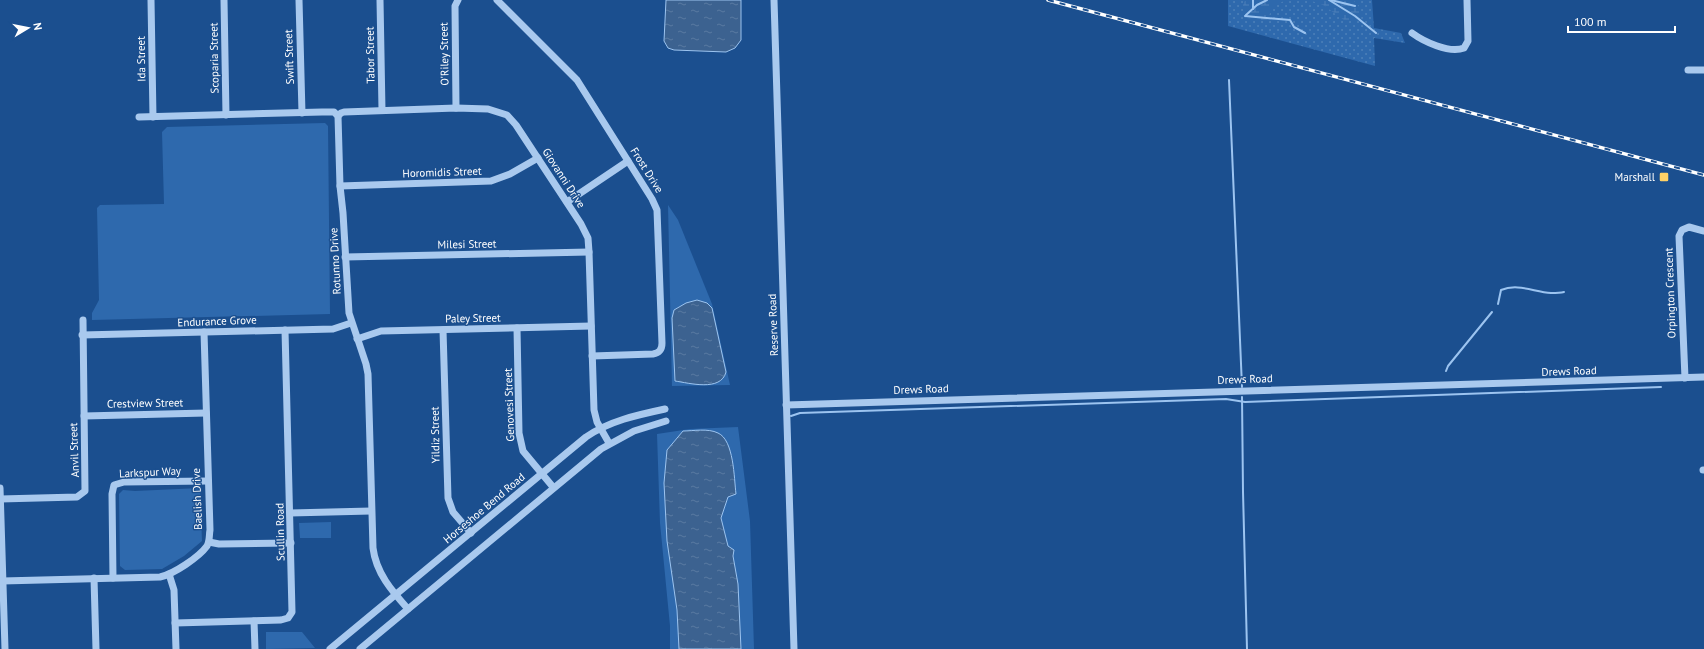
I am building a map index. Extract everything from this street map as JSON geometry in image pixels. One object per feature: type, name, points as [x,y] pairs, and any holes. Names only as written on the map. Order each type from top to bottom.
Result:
[{"type":"street","name":"Ida Street","points":[[151,0],[153,117]]},
{"type":"street","name":"Scoparia Street","points":[[224,0],[226,115]]},
{"type":"street","name":"Swift Street","points":[[299,0],[302,113]]},
{"type":"street","name":"Tabor Street","points":[[380,0],[382,110]]},
{"type":"street","name":"O'Riley Street","points":[[456,108],[455,6],[458,0]]},
{"type":"street","name":"Frost Drive","points":[[497,0],[577,80],[654,202],[658,213],[661,348],[657,353],[653,354],[592,356]]},
{"type":"street","name":"Reserve Road","points":[[774,0],[794,649]]},
{"type":"street","points":[[1412,33],[1428,43],[1455,50],[1465,48],[1468,37],[1467,0]]},
{"type":"street","points":[[1688,70],[1704,70]]},
{"type":"street","name":"Giovanni Drive","points":[[338,116],[340,113],[344,112],[382,110],[456,108],[488,109],[507,115],[516,125],[585,230],[589,252],[594,410],[601,429],[609,443]]},
{"type":"street","points":[[139,117],[334,112],[338,116]]},
{"type":"street","name":"Rotunno Drive","points":[[338,116],[340,186],[349,314],[368,374],[372,548],[382,576],[408,609]]},
{"type":"street","name":"Horomidis Street","points":[[340,186],[491,182],[510,174],[538,158]]},
{"type":"street","points":[[567,202],[628,161]]},
{"type":"street","name":"Orpington Crescent","points":[[1684,378],[1679,236],[1682,230],[1689,227],[1704,231]]},
{"type":"street","name":"Milesi Street","points":[[345,258],[589,252]]},
{"type":"street","name":"Anvil Street","points":[[0,499],[75,497],[84,493],[86,487],[82,335],[83,320]]},
{"type":"street","name":"Endurance Grove","points":[[82,335],[336,328],[351,323]]},
{"type":"street","name":"Paley Street","points":[[357,338],[381,331],[591,326]]},
{"type":"street","name":"Genovesi Street","points":[[518,328],[520,440],[523,451],[552,488]]},
{"type":"street","name":"Scullin Road","points":[[175,623],[284,620],[291,615],[293,604],[285,330]]},
{"type":"street","name":"Yildiz Street","points":[[443,330],[448,498],[453,512],[471,533]]},
{"type":"street","name":"Baelish Drive","points":[[2,581],[157,577],[169,574],[191,561],[205,548],[209,542],[204,332]]},
{"type":"street","name":"Drews Road","points":[[786,405],[1704,377]]},
{"type":"street","name":"Horseshoe Bend Road","points":[[330,649],[586,437],[601,429],[632,417],[665,409]]},
{"type":"street","name":"Crestview Street","points":[[84,416],[206,413]]},
{"type":"street","points":[[360,649],[552,488],[609,443],[640,428],[666,421]]},
{"type":"street","name":"Larkspur Way","points":[[113,578],[112,494],[114,486],[124,482],[208,481]]},
{"type":"street","points":[[0,488],[0,528],[5,649]]},
{"type":"street","points":[[290,513],[371,511]]},
{"type":"street","points":[[209,542],[219,544],[291,543]]},
{"type":"street","points":[[169,574],[174,589],[176,649]]},
{"type":"street","points":[[94,578],[96,649]]},
{"type":"street","points":[[1,649],[3,619]]},
{"type":"street","points":[[254,621],[255,649]]},
{"type":"green space","points":[[1228,0],[1372,0],[1374,28],[1401,33],[1405,43],[1374,38],[1375,66],[1228,26]]},
{"type":"green space","points":[[1246,0],[1287,0],[1274,5],[1267,20],[1259,21],[1243,17],[1243,3]]},
{"type":"green space","points":[[1309,0],[1350,0],[1354,1],[1361,9],[1359,16],[1354,21],[1344,20],[1323,5]]},
{"type":"green space","points":[[325,123],[328,126],[330,314],[92,320],[92,313],[99,300],[97,208],[100,205],[164,204],[162,132],[167,127]]},
{"type":"green space","points":[[668,205],[678,220],[712,304],[730,385],[672,386]]},
{"type":"green space","points":[[738,427],[750,521],[754,649],[670,649],[670,626],[660,523],[657,434],[690,429]]},
{"type":"green space","points":[[200,488],[202,541],[184,556],[162,569],[125,570],[120,566],[119,494],[123,490],[135,491]]},
{"type":"green space","points":[[331,522],[331,538],[300,538],[299,523]]},
{"type":"green space","points":[[266,632],[302,632],[315,648],[266,649]]},
{"type":"water","points":[[666,0],[741,0],[741,40],[735,48],[726,52],[674,50],[668,48],[664,41]]},
{"type":"water","points":[[697,300],[707,303],[712,308],[726,372],[723,378],[718,382],[704,385],[675,381],[672,318],[674,310],[686,303]]},
{"type":"water","points":[[683,431],[714,431],[723,437],[730,451],[734,470],[736,494],[728,497],[721,518],[728,546],[734,550],[733,556],[738,584],[741,649],[679,649],[677,610],[667,541],[664,483],[667,450]]},
{"type":"waterway","points":[[1253,0],[1253,9]]},
{"type":"waterway","points":[[1246,15],[1257,5],[1267,0]]},
{"type":"waterway","points":[[1329,0],[1355,16],[1376,33]]},
{"type":"waterway","points":[[1331,0],[1355,6]]},
{"type":"waterway","points":[[1245,16],[1290,20],[1294,27],[1305,33]]},
{"type":"waterway","points":[[1229,80],[1242,387]]},
{"type":"waterway","points":[[1498,304],[1501,290],[1507,288],[1514,287],[1551,293],[1564,292]]},
{"type":"waterway","points":[[1446,371],[1448,366],[1492,312]]},
{"type":"waterway","points":[[791,416],[800,413],[1226,399],[1245,402],[1661,387]]},
{"type":"waterway","points":[[1242,397],[1247,649]]},
{"type":"railway","points":[[1048,0],[1704,175]]},
{"type":"place","name":"Marshall","points":[[1664,177]]}]
